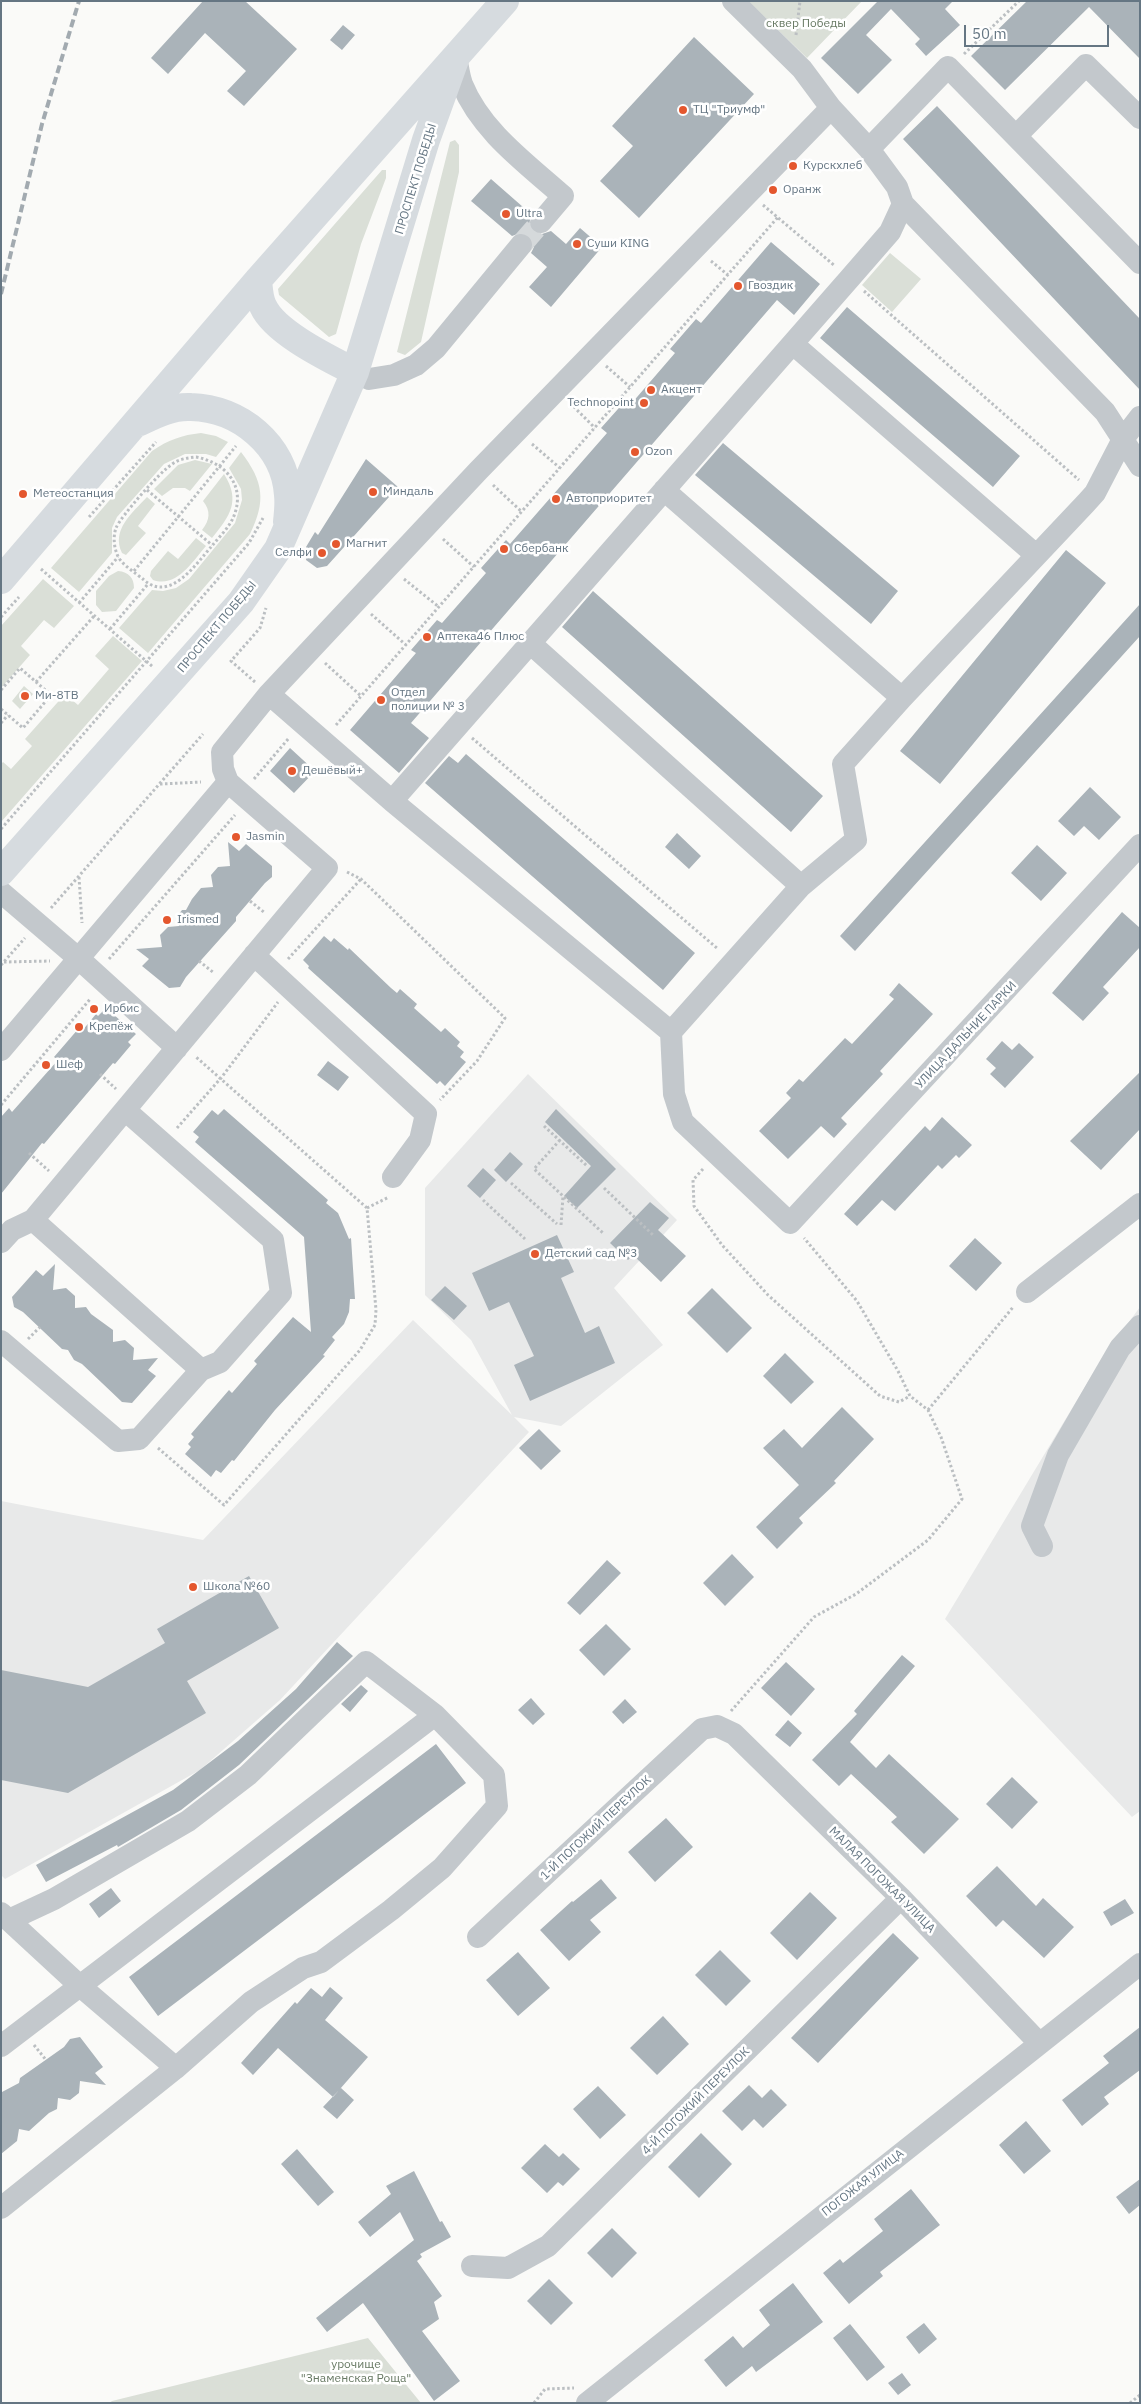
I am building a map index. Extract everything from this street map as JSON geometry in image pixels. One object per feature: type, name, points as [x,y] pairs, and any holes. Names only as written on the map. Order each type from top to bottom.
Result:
[{"type":"main road","points":[[13,585],[136,423],[258,280],[505,1]]},
{"type":"main road","name":"ПРОСПЕКТ ПОБЕДЫ","points":[[1,872],[241,602],[278,549],[355,372],[426,140],[456,57]]},
{"type":"main road","points":[[258,280],[259,295],[264,308],[276,322],[319,354],[355,372]]},
{"type":"main road","points":[[136,423],[162,411],[190,406],[218,410],[244,422],[252,428],[266,441],[281,466],[288,493],[287,522],[278,549]]},
{"type":"street","points":[[733,1],[802,69],[831,108],[869,149],[897,187],[904,204],[1105,412],[1134,455]]},
{"type":"street","points":[[456,57],[461,82],[483,120],[498,137],[563,196],[540,222]]},
{"type":"street","points":[[1016,136],[1086,65],[1140,118]]},
{"type":"street","points":[[869,149],[948,67],[1140,262]]},
{"type":"street","points":[[1,1242],[12,1230],[33,1220],[327,868],[228,782],[223,769],[222,752],[269,694],[356,600],[478,471],[831,108]]},
{"type":"street","points":[[392,801],[890,232],[904,204]]},
{"type":"street","points":[[355,372],[369,379],[394,375],[416,365],[436,348],[521,245]]},
{"type":"street","points":[[793,344],[1036,555]]},
{"type":"street","points":[[790,1222],[716,1155],[683,1122],[674,1094],[671,1032],[801,886],[856,840],[843,764],[1036,555],[1134,455],[1140,417]]},
{"type":"street","points":[[664,490],[902,698]]},
{"type":"street","points":[[530,643],[801,886]]},
{"type":"street","points":[[269,694],[392,801],[671,1032]]},
{"type":"street","points":[[1,1050],[228,782]]},
{"type":"street","name":"УЛИЦА ДАЛЬНИЕ ПАРКИ","points":[[790,1222],[1140,845]]},
{"type":"street","points":[[1,892],[78,958],[177,1048]]},
{"type":"street","points":[[254,955],[426,1114],[420,1140],[393,1177]]},
{"type":"street","points":[[1,1341],[118,1442],[139,1439],[201,1370],[220,1362],[281,1293],[273,1240],[125,1110]]},
{"type":"street","points":[[1027,1292],[1140,1204]]},
{"type":"street","points":[[33,1220],[201,1370]]},
{"type":"street","points":[[1042,1546],[1032,1526],[1058,1455],[1120,1348],[1140,1326]]},
{"type":"street","points":[[1,2208],[176,2068],[251,2002],[303,1968],[321,1962],[391,1910],[442,1868],[497,1806],[494,1775],[434,1715],[366,1662],[248,1775],[188,1821],[54,1899],[5,1917],[80,1986],[176,2068]]},
{"type":"street","points":[[1,2046],[434,1715]]},
{"type":"street","name":"МАЛАЯ ПОГОЖАЯ УЛИЦА","points":[[717,1726],[734,1734],[901,1898],[1039,2043]]},
{"type":"street","name":"1-Й ПОГОЖИЙ ПЕРЕУЛОК","points":[[478,1937],[702,1729],[717,1726]]},
{"type":"street","name":"4-Й ПОГОЖИЙ ПЕРЕУЛОК","points":[[472,2266],[508,2268],[548,2246],[901,1898]]},
{"type":"street","name":"ПОГОЖАЯ УЛИЦА","points":[[592,2399],[1140,1964]]},
{"type":"path","points":[[948,67],[968,52],[1020,1]]},
{"type":"path","points":[[749,193],[850,278],[1095,493]]},
{"type":"path","points":[[323,740],[778,217]]},
{"type":"path","points":[[592,354],[630,387]]},
{"type":"path","points":[[557,390],[595,428]]},
{"type":"path","points":[[517,431],[560,468]]},
{"type":"path","points":[[86,519],[144,454],[161,439]]},
{"type":"path","points":[[233,440],[243,448]]},
{"type":"path","points":[[134,571],[238,444]]},
{"type":"path","points":[[202,458],[221,465],[230,475],[236,487],[238,500],[235,514],[229,525],[182,580],[170,585],[158,586],[148,584],[118,557],[114,538],[116,528],[171,464],[183,459],[202,458]]},
{"type":"path","points":[[478,471],[522,512]]},
{"type":"path","points":[[147,490],[212,545]]},
{"type":"path","points":[[1,829],[249,543],[258,530],[263,516]]},
{"type":"path","points":[[427,525],[474,567]]},
{"type":"path","points":[[79,603],[118,557]]},
{"type":"path","points":[[36,577],[48,563]]},
{"type":"path","points":[[389,566],[439,607]]},
{"type":"path","points":[[42,570],[171,682]]},
{"type":"path","points":[[109,629],[148,584]]},
{"type":"path","points":[[1,617],[13,585]]},
{"type":"path","points":[[356,600],[406,645]]},
{"type":"path","points":[[268,603],[260,628],[231,661],[269,694]]},
{"type":"path","points":[[36,682],[94,616]]},
{"type":"path","points":[[310,650],[361,696]]},
{"type":"path","points":[[1,690],[20,668],[51,695],[23,728],[1,709]]},
{"type":"path","points":[[1,722],[8,715]]},
{"type":"path","points":[[1,1105],[100,978],[243,805],[249,785],[302,722]]},
{"type":"path","points":[[458,726],[733,963]]},
{"type":"path","points":[[1,966],[203,734]]},
{"type":"path","points":[[159,784],[228,782]]},
{"type":"path","points":[[327,868],[342,870],[361,879],[505,1018],[477,1061],[426,1114]]},
{"type":"path","points":[[163,1144],[221,1078],[268,1017],[281,981],[361,879]]},
{"type":"path","points":[[544,1126],[587,1166]]},
{"type":"path","points":[[560,1140],[534,1169],[604,1234]]},
{"type":"path","points":[[29,1153],[64,1184]]},
{"type":"path","points":[[716,1155],[693,1180],[694,1206],[722,1245],[768,1295],[880,1396],[899,1402],[910,1396]]},
{"type":"path","points":[[511,1183],[559,1224],[563,1196]]},
{"type":"path","points":[[604,1188],[653,1235]]},
{"type":"path","points":[[483,1200],[525,1239]]},
{"type":"path","points":[[717,1726],[814,1617],[856,1594],[928,1540],[962,1499],[941,1437],[928,1410],[910,1396],[898,1371],[857,1301],[790,1222]]},
{"type":"path","points":[[928,1410],[1027,1292]]},
{"type":"path","points":[[534,2403],[545,2389],[583,2388],[592,2399]]},
{"type":"path","points":[[1130,2403],[1140,2395]]},
{"type":"shaded area","name":"Школа №60","points":[[528,1074],[677,1220],[614,1288],[663,1345],[561,1426],[514,1417],[529,1432],[280,1700],[200,1770],[5,1879],[1,1875],[1,1501],[203,1540],[413,1320],[512,1415],[471,1340],[425,1295],[425,1188]]},
{"type":"shaded area","points":[[1140,1307],[1140,1811],[1132,1817],[945,1619],[1103,1357]]},
{"type":"green space","name":"сквер Победы","points":[[748,1],[862,1],[807,58]]},
{"type":"green space","points":[[455,140],[459,145],[459,172],[421,342],[405,355],[397,352],[450,142]]},
{"type":"green space","points":[[382,170],[386,170],[386,178],[361,244],[336,334],[329,337],[279,295],[278,289]]},
{"type":"green space","points":[[890,253],[921,279],[892,312],[862,285]]},
{"type":"green space","points":[[201,433],[216,436],[228,442],[216,457],[206,454],[185,454],[164,464],[117,517],[112,528],[112,553],[79,592],[51,568],[152,451],[175,439]]},
{"type":"green space","points":[[241,452],[254,473],[260,492],[259,511],[250,534],[148,653],[119,628],[152,590],[163,591],[176,588],[189,579],[235,523],[242,500],[241,489],[229,468]]},
{"type":"green space","points":[[195,460],[212,464],[190,491],[185,488],[173,488],[162,496],[154,489],[178,465]]},
{"type":"green space","points":[[224,474],[232,492],[231,508],[224,523],[212,538],[202,530],[207,523],[208,516],[207,508],[203,501]]},
{"type":"green space","points":[[147,497],[155,504],[138,526],[146,533],[126,555],[122,553],[119,545],[121,529]]},
{"type":"green space","points":[[196,538],[206,546],[183,572],[169,580],[153,580],[150,576],[151,571],[168,551],[178,559]]},
{"type":"green space","points":[[118,571],[130,576],[134,588],[116,611],[102,612],[96,605],[96,591],[109,576]]},
{"type":"green space","points":[[43,579],[74,606],[54,628],[44,620],[21,646],[30,655],[1,688],[1,626]]},
{"type":"green space","points":[[113,636],[142,661],[1,822],[1,764],[3,762],[11,769],[32,746],[25,739],[65,694],[78,705],[109,669],[95,656]]},
{"type":"green space","points":[[24,686],[33,694],[20,709],[12,701]]},
{"type":"green space","name":"урочище \"Знаменская Роща\"","points":[[368,2338],[421,2403],[109,2403],[112,2401]]},
{"type":"building","points":[[203,1],[245,1],[297,49],[244,106],[227,91],[246,71],[205,33],[168,74],[151,58]]},
{"type":"building","points":[[878,1],[953,1],[945,9],[960,25],[926,56],[915,44],[920,39],[891,9],[866,35],[892,60],[858,94],[821,58]]},
{"type":"building","points":[[1027,1],[1140,1],[1140,59],[1089,7],[1005,90],[971,56]]},
{"type":"building","points":[[343,25],[355,35],[342,50],[330,40]]},
{"type":"building","name":"ТЦ \"Триумф\"","points":[[694,37],[754,94],[639,218],[600,181],[633,146],[612,126]]},
{"type":"building","points":[[937,106],[1140,319],[1140,390],[903,139]]},
{"type":"building","points":[[491,179],[531,214],[529,226],[533,232],[539,235],[551,231],[566,244],[580,228],[602,247],[551,307],[529,287],[547,267],[531,253],[534,247],[530,235],[523,232],[512,236],[471,201]]},
{"type":"building","points":[[771,242],[820,284],[794,315],[777,300],[411,723],[429,738],[399,773],[350,730],[416,653],[411,650],[437,620],[442,623],[486,573],[481,568],[506,540],[510,544],[607,433],[601,428],[626,400],[631,404],[675,353],[670,349],[696,319],[701,323]]},
{"type":"building","points":[[847,307],[1020,456],[993,487],[820,338]]},
{"type":"building","points":[[723,443],[898,591],[871,624],[695,475]]},
{"type":"building","points":[[366,459],[398,487],[327,566],[317,568],[306,560],[306,547],[315,532],[318,535]]},
{"type":"building","points":[[1066,550],[1106,583],[940,784],[900,751]]},
{"type":"building","points":[[593,591],[823,796],[791,832],[562,627]]},
{"type":"building","points":[[1140,604],[1140,636],[855,951],[840,936]]},
{"type":"building","name":"Дешёвый+","points":[[290,748],[315,771],[294,793],[270,771]]},
{"type":"building","points":[[466,754],[695,953],[663,990],[425,783],[449,756],[458,763]]},
{"type":"building","points":[[1090,787],[1121,817],[1099,840],[1084,826],[1074,836],[1058,821]]},
{"type":"building","points":[[677,833],[701,856],[689,869],[665,847]]},
{"type":"building","points":[[228,842],[239,851],[246,844],[272,866],[272,877],[236,917],[236,921],[186,977],[180,987],[169,988],[142,966],[149,959],[136,949],[162,947],[160,935],[168,927],[179,926],[178,915],[182,910],[186,910],[201,888],[213,887],[211,875],[218,867],[230,866]]},
{"type":"building","points":[[1037,845],[1067,873],[1041,901],[1011,873]]},
{"type":"building","points":[[1122,912],[1140,928],[1140,947],[1103,987],[1109,993],[1083,1021],[1052,993]]},
{"type":"building","points":[[324,936],[331,942],[334,938],[348,950],[349,948],[397,993],[400,989],[417,1004],[414,1008],[441,1032],[445,1028],[460,1042],[457,1046],[464,1052],[460,1057],[466,1062],[445,1086],[440,1081],[437,1084],[308,968],[309,966],[303,960]]},
{"type":"building","points":[[899,983],[933,1014],[880,1071],[883,1074],[841,1118],[847,1124],[834,1138],[821,1126],[788,1159],[759,1131],[791,1098],[786,1093],[799,1079],[803,1082],[845,1038],[852,1044],[894,999],[889,995]]},
{"type":"building","points":[[106,1008],[136,1034],[128,1042],[131,1045],[115,1064],[113,1063],[44,1144],[42,1143],[1,1194],[1,1117],[9,1108],[12,1112],[58,1060],[54,1057],[79,1028],[82,1031],[96,1014],[98,1016]]},
{"type":"building","points":[[1002,1041],[1012,1050],[1019,1043],[1034,1057],[1005,1088],[990,1074],[996,1068],[986,1059]]},
{"type":"building","points":[[328,1061],[349,1077],[338,1091],[317,1075]]},
{"type":"building","points":[[1140,1072],[1140,1129],[1101,1170],[1070,1141]]},
{"type":"building","points":[[224,1109],[328,1200],[326,1203],[338,1213],[349,1239],[351,1238],[355,1299],[350,1299],[349,1312],[344,1324],[332,1337],[335,1340],[323,1355],[325,1356],[275,1410],[234,1461],[232,1460],[221,1473],[216,1470],[211,1477],[185,1454],[191,1447],[188,1444],[194,1437],[191,1434],[229,1390],[232,1393],[257,1364],[254,1361],[293,1317],[311,1332],[304,1237],[195,1142],[199,1137],[193,1132],[212,1110],[218,1115]]},
{"type":"building","points":[[556,1109],[616,1169],[577,1208],[564,1196],[591,1166],[545,1122]]},
{"type":"building","points":[[942,1117],[972,1145],[959,1158],[956,1155],[942,1169],[938,1165],[895,1211],[882,1200],[857,1226],[844,1214],[925,1126],[930,1131]]},
{"type":"building","points":[[510,1152],[523,1164],[506,1182],[494,1170]]},
{"type":"building","points":[[483,1168],[496,1180],[480,1198],[467,1186]]},
{"type":"building","points":[[650,1202],[669,1218],[658,1230],[686,1256],[661,1282],[633,1255],[628,1260],[610,1243]]},
{"type":"building","points":[[557,1235],[574,1272],[561,1278],[585,1333],[599,1326],[615,1363],[530,1401],[514,1365],[534,1356],[509,1302],[489,1311],[472,1273]]},
{"type":"building","points":[[975,1238],[1002,1263],[976,1291],[949,1266]]},
{"type":"building","points":[[55,1264],[53,1290],[66,1288],[75,1296],[75,1308],[86,1307],[91,1314],[113,1330],[113,1342],[125,1340],[134,1348],[133,1360],[158,1358],[148,1370],[156,1376],[132,1403],[122,1402],[82,1364],[74,1360],[68,1350],[62,1349],[23,1312],[14,1307],[12,1297],[36,1270],[43,1276]]},
{"type":"building","points":[[445,1286],[467,1306],[454,1320],[431,1300]]},
{"type":"building","points":[[712,1288],[752,1328],[727,1353],[687,1313]]},
{"type":"building","points":[[785,1353],[814,1382],[791,1404],[763,1376]]},
{"type":"building","points":[[842,1407],[874,1439],[834,1481],[836,1483],[799,1518],[803,1523],[777,1549],[756,1527],[799,1485],[763,1448],[784,1429],[802,1448]]},
{"type":"building","points":[[539,1429],[561,1451],[541,1470],[519,1448]]},
{"type":"building","points":[[732,1554],[754,1577],[725,1606],[703,1583]]},
{"type":"building","points":[[607,1560],[621,1573],[580,1615],[567,1603]]},
{"type":"building","points":[[249,1576],[279,1628],[187,1681],[206,1713],[68,1793],[1,1780],[1,1670],[88,1687],[165,1643],[157,1629]]},
{"type":"building","points":[[606,1624],[631,1649],[604,1676],[579,1650]]},
{"type":"building","points":[[337,1642],[353,1656],[239,1765],[181,1810],[118,1847],[117,1845],[46,1882],[36,1865],[173,1790],[238,1741],[296,1689]]},
{"type":"building","points":[[902,1655],[915,1666],[850,1742],[876,1768],[889,1754],[959,1819],[924,1854],[891,1822],[897,1817],[851,1774],[839,1786],[812,1760],[857,1714],[854,1711]]},
{"type":"building","points":[[786,1662],[815,1689],[791,1716],[761,1688]]},
{"type":"building","points":[[361,1685],[368,1691],[350,1712],[341,1704]]},
{"type":"building","points":[[531,1698],[545,1714],[533,1725],[518,1710]]},
{"type":"building","points":[[625,1699],[637,1712],[623,1724],[612,1712]]},
{"type":"building","points":[[788,1720],[802,1733],[790,1747],[775,1735]]},
{"type":"building","points":[[436,1744],[466,1783],[158,2016],[129,1977]]},
{"type":"building","points":[[1012,1777],[1038,1802],[1012,1829],[986,1804]]},
{"type":"building","points":[[666,1818],[693,1847],[655,1882],[628,1852]]},
{"type":"building","points":[[997,1866],[1036,1906],[1043,1898],[1074,1927],[1044,1958],[1003,1920],[996,1927],[966,1896]]},
{"type":"building","points":[[601,1879],[617,1898],[590,1920],[601,1932],[569,1961],[540,1930],[572,1901]]},
{"type":"building","points":[[111,1888],[121,1901],[99,1918],[89,1904]]},
{"type":"building","points":[[810,1892],[837,1918],[797,1960],[770,1933]]},
{"type":"building","points":[[1125,1899],[1134,1913],[1111,1926],[1103,1912]]},
{"type":"building","points":[[893,1933],[919,1958],[818,2063],[791,2038]]},
{"type":"building","points":[[720,1950],[751,1981],[726,2006],[695,1975]]},
{"type":"building","points":[[518,1952],[550,1988],[518,2016],[486,1980]]},
{"type":"building","points":[[330,1987],[343,1998],[325,2020],[368,2057],[333,2097],[278,2048],[253,2075],[241,2063],[295,2002],[297,2004],[311,1988],[322,1997]]},
{"type":"building","points":[[663,2016],[689,2044],[657,2075],[630,2048]]},
{"type":"building","points":[[1140,2027],[1140,2070],[1104,2097],[1109,2104],[1082,2126],[1062,2100],[1109,2063],[1103,2056]]},
{"type":"building","points":[[80,2037],[103,2067],[95,2073],[106,2085],[80,2081],[79,2093],[70,2100],[58,2098],[57,2109],[49,2113],[29,2131],[19,2129],[17,2141],[1,2154],[2,2092],[19,2083],[20,2078],[64,2047],[70,2039]]},
{"type":"building","points":[[749,2085],[762,2098],[771,2089],[787,2105],[763,2128],[754,2119],[742,2131],[722,2111]]},
{"type":"building","points":[[598,2086],[626,2115],[600,2139],[573,2109]]},
{"type":"building","points":[[341,2088],[354,2100],[337,2119],[323,2107]]},
{"type":"building","points":[[1026,2121],[1051,2151],[1024,2174],[999,2145]]},
{"type":"building","points":[[701,2133],[732,2164],[699,2198],[668,2167]]},
{"type":"building","points":[[545,2144],[559,2157],[563,2153],[580,2169],[563,2186],[558,2182],[547,2193],[521,2168]]},
{"type":"building","points":[[297,2149],[334,2192],[318,2206],[281,2164]]},
{"type":"building","points":[[414,2171],[440,2222],[442,2221],[451,2237],[420,2254],[422,2257],[417,2261],[442,2296],[434,2302],[439,2319],[422,2331],[460,2381],[434,2401],[363,2303],[327,2332],[316,2318],[414,2240],[400,2212],[370,2237],[358,2222],[391,2194],[386,2186]]},
{"type":"building","points":[[1140,2179],[1140,2205],[1129,2214],[1116,2197]]},
{"type":"building","points":[[911,2189],[940,2225],[880,2272],[883,2276],[849,2304],[823,2273],[840,2259],[843,2263],[883,2231],[874,2219]]},
{"type":"building","points":[[612,2228],[637,2253],[612,2278],[587,2253]]},
{"type":"building","points":[[549,2279],[573,2303],[551,2325],[527,2301]]},
{"type":"building","points":[[793,2283],[823,2322],[756,2372],[752,2366],[726,2387],[704,2360],[733,2336],[743,2348],[770,2325],[759,2310]]},
{"type":"building","points":[[924,2323],[937,2339],[919,2354],[906,2337]]},
{"type":"building","points":[[850,2324],[885,2367],[867,2381],[833,2338]]},
{"type":"building","points":[[902,2373],[911,2385],[898,2395],[888,2383]]},
{"type":"tunnel","points":[[521,245],[541,222]]},
{"type":"railway","points":[[1,294],[42,124],[79,1]]},
{"type":"place","name":"ТЦ \"Триумф\"","points":[[683,110]]},
{"type":"place","name":"Курскхлеб","points":[[793,166]]},
{"type":"place","name":"Оранж","points":[[773,190]]},
{"type":"place","name":"Ultra","points":[[506,214]]},
{"type":"place","name":"Суши KING","points":[[577,244]]},
{"type":"place","name":"Гвоздик","points":[[738,286]]},
{"type":"place","name":"Акцент","points":[[651,390]]},
{"type":"place","name":"Technopoint","points":[[644,403]]},
{"type":"place","name":"Ozon","points":[[635,452]]},
{"type":"place","name":"Миндаль","points":[[373,492]]},
{"type":"place","name":"Метеостанция","points":[[23,494]]},
{"type":"place","name":"Автоприоритет","points":[[556,499]]},
{"type":"place","name":"Магнит","points":[[336,544]]},
{"type":"place","name":"Сбербанк","points":[[504,549]]},
{"type":"place","name":"Селфи","points":[[322,553]]},
{"type":"place","name":"Аптека46 Плюс","points":[[427,637]]},
{"type":"place","name":"Ми-8ТВ","points":[[25,696]]},
{"type":"place","name":"Отдел полиции № 3","points":[[381,700]]},
{"type":"place","name":"Дешёвый+","points":[[292,771]]},
{"type":"place","name":"Jasmin","points":[[236,837]]},
{"type":"place","name":"Irismed","points":[[167,920]]},
{"type":"place","name":"Ирбис","points":[[94,1009]]},
{"type":"place","name":"Крепёж","points":[[79,1027]]},
{"type":"place","name":"Шеф","points":[[46,1065]]},
{"type":"place","name":"Детский сад №3","points":[[535,1254]]},
{"type":"place","name":"Школа №60","points":[[193,1587]]}]
